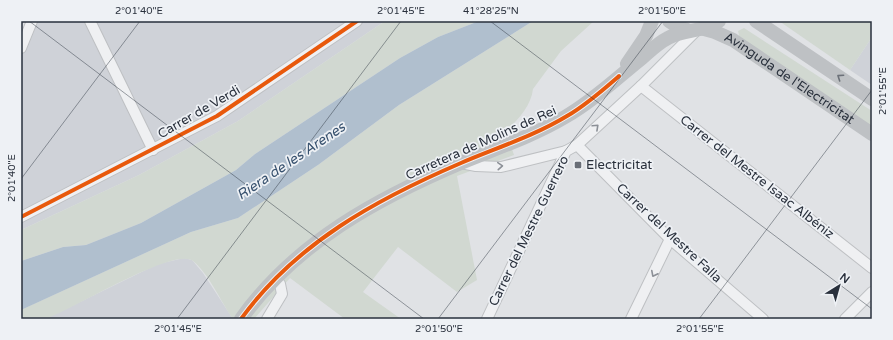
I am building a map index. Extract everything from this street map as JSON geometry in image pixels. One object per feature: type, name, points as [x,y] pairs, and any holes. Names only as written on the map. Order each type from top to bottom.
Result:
[{"type":"main road","name":"Carretera de Molins de Rei","points":[[619,76],[646,36],[652,21]]},
{"type":"main road","points":[[669,21],[678,27],[696,30],[719,21]]},
{"type":"main road","points":[[756,21],[872,99]]},
{"type":"main road","name":"Carretera de Molins de Rei","points":[[241,319],[276,278],[314,243],[359,213],[400,191],[548,126],[585,104],[662,42],[696,30]]},
{"type":"main road","name":"Avinguda de l'Electricitat","points":[[696,30],[715,32],[733,40],[872,134]]},
{"type":"street","points":[[21,48],[32,21]]},
{"type":"street","points":[[90,21],[153,150]]},
{"type":"street","name":"Carrer de Verdi","points":[[21,217],[218,116],[358,21]]},
{"type":"street","name":"Carrer del Mestre Guerrero","points":[[487,319],[566,151],[576,145],[641,86],[696,30]]},
{"type":"street","name":"Carrer del Mestre Isaac Albéniz","points":[[641,86],[872,268]]},
{"type":"street","name":"Carrer del Mestre Falla","points":[[576,145],[670,239],[763,319]]},
{"type":"street","name":"Carretera de Molins de Rei","points":[[461,163],[476,166],[501,167],[566,151]]},
{"type":"street","points":[[630,319],[670,239]]},
{"type":"street","points":[[267,319],[282,294],[280,284],[276,278]]},
{"type":"street","points":[[845,319],[872,292]]},
{"type":"shaded area","points":[[32,21],[385,21],[238,121],[139,175],[21,230],[21,48]]},
{"type":"shaded area","points":[[385,21],[479,21],[438,37],[400,58],[255,154],[236,170],[141,223],[86,245],[63,247],[21,261],[21,230],[139,175],[238,121]]},
{"type":"shaded area","points":[[533,21],[594,21],[561,51],[533,89],[527,107],[506,131],[514,155],[457,176],[477,280],[457,292],[398,247],[363,292],[401,319],[345,319],[290,278],[254,319],[233,319],[210,281],[199,267],[193,261],[182,259],[166,263],[122,281],[58,314],[45,319],[21,319],[21,310],[36,303],[191,232],[238,218],[318,165],[399,105]]},
{"type":"shaded area","points":[[779,21],[872,21],[872,37],[850,70]]},
{"type":"shaded area","points":[[744,28],[872,111],[872,127],[740,40],[738,31]]},
{"type":"shaded area","points":[[872,37],[872,85],[850,70]]},
{"type":"shaded area","points":[[184,258],[192,260],[203,273],[233,319],[45,319],[158,264]]},
{"type":"water","name":"Riera de les Arenes","points":[[479,21],[533,21],[399,105],[318,165],[238,218],[191,232],[21,310],[21,261],[63,247],[86,245],[141,223],[236,170],[255,154],[400,58],[438,37]]},
{"type":"cycle path","points":[[21,217],[217,116],[357,21]]},
{"type":"cycle path","points":[[241,319],[263,292],[287,268],[340,226],[369,208],[430,177],[528,136],[554,123],[588,102],[619,76]]},
{"type":"place","name":"Electricitat","points":[[578,165]]}]
